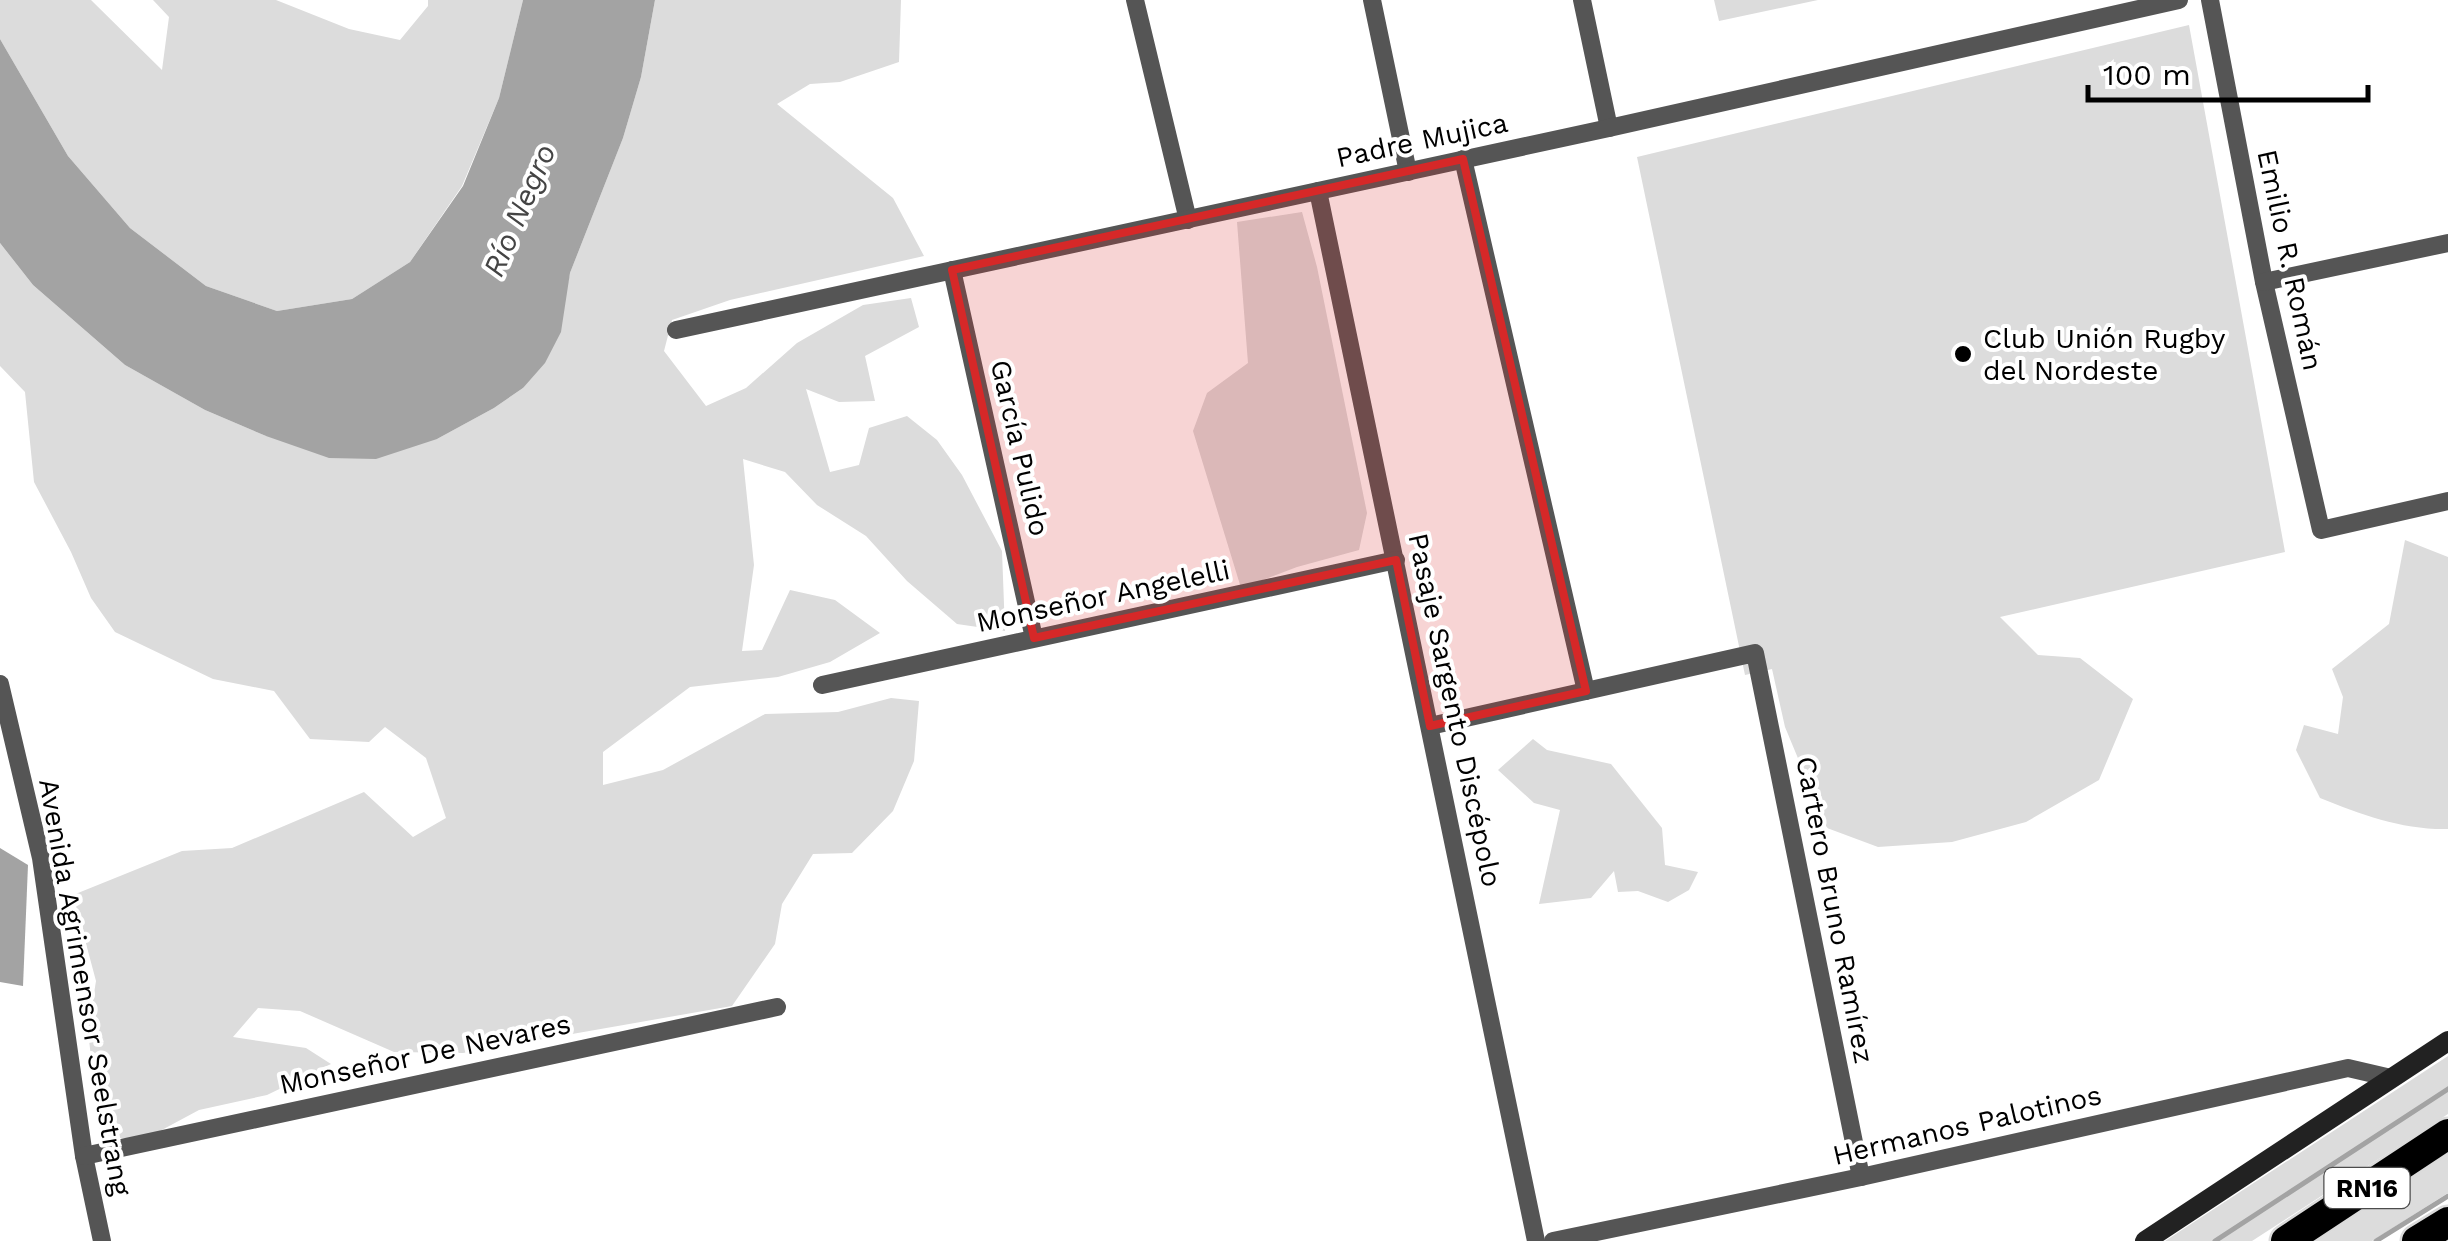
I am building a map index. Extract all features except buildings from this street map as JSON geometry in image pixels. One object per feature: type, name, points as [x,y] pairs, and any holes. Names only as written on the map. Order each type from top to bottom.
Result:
[{"type":"highway","name":"RN16","points":[[2286,1241],[2448,1134]]},
{"type":"highway","name":"RN16","points":[[2416,1241],[2448,1222]]},
{"type":"street","points":[[1135,0],[1188,220]]},
{"type":"street","points":[[1372,0],[1408,172]]},
{"type":"street","points":[[1582,0],[1610,128]]},
{"type":"street","name":"Padre Mujica","points":[[676,330],[2180,0]]},
{"type":"street","name":"Emilio R. Román","points":[[2210,0],[2264,282],[2321,530],[2448,501]]},
{"type":"street","points":[[1430,726],[1586,691],[1463,159]]},
{"type":"street","name":"Pasaje Sargento Discépolo","points":[[1318,191],[1536,1241]]},
{"type":"street","points":[[2264,282],[2448,243]]},
{"type":"street","name":"García Pulido","points":[[952,270],[1034,638]]},
{"type":"street","name":"Monseñor Angelelli","points":[[822,685],[1396,560]]},
{"type":"street","name":"Cartero Bruno Ramírez","points":[[1586,691],[1754,653],[1861,1177]]},
{"type":"street","name":"Avenida Agrimensor Seelstrang","points":[[0,684],[41,858],[84,1156],[102,1241]]},
{"type":"street","name":"Monseñor De Nevares","points":[[84,1156],[777,1007]]},
{"type":"street","points":[[2145,1241],[2448,1041]]},
{"type":"street","name":"Hermanos Palotinos","points":[[1553,1241],[2348,1068],[2392,1078]]},
{"type":"highlighted area","points":[[1463,159],[1586,691],[1430,726],[1396,560],[1034,638],[952,270]]},
{"type":"shaded area","points":[[0,0],[91,0],[162,70],[169,17],[153,0],[276,0],[349,29],[400,40],[428,6],[428,0],[523,0],[499,98],[462,186],[410,262],[352,299],[277,311],[206,286],[130,228],[68,156],[0,39]]},
{"type":"shaded area","points":[[655,0],[901,0],[899,62],[840,82],[810,84],[777,104],[893,198],[924,256],[730,300],[672,320],[664,351],[706,406],[746,388],[797,343],[863,305],[911,298],[919,327],[865,356],[875,401],[839,402],[806,389],[830,472],[859,465],[869,428],[907,416],[937,440],[962,475],[1002,551],[1005,631],[957,624],[907,581],[866,536],[817,505],[785,472],[743,459],[754,565],[742,651],[762,650],[790,590],[835,600],[880,633],[830,662],[778,677],[690,687],[603,752],[603,785],[663,770],[765,714],[838,712],[891,698],[919,701],[914,761],[893,811],[852,853],[813,854],[782,904],[775,944],[732,1006],[463,1053],[394,1052],[300,1011],[258,1008],[233,1037],[306,1048],[331,1064],[267,1095],[199,1110],[145,1139],[100,1137],[88,1031],[96,981],[73,895],[182,851],[232,848],[364,792],[413,837],[446,818],[426,758],[385,727],[369,742],[310,739],[274,691],[213,679],[115,632],[91,598],[34,482],[25,392],[0,366],[0,243],[33,285],[125,365],[205,410],[266,436],[437,439],[523,388],[564,301],[570,273],[623,138],[641,77]]},
{"type":"shaded area","points":[[1714,0],[1818,0],[1719,21]]},
{"type":"shaded area","name":"Club Unión Rugby del Nordeste","points":[[2189,25],[2285,552],[2000,617],[2038,655],[2080,658],[2133,699],[2099,780],[2026,822],[1952,842],[1878,847],[1827,828],[1785,727],[1772,669],[1745,675],[1637,157]]},
{"type":"shaded area","points":[[1302,212],[1317,267],[1367,513],[1359,550],[1241,588],[1193,431],[1207,393],[1248,363],[1237,222]]},
{"type":"shaded area","points":[[2405,540],[2448,557],[2448,829],[2399,824],[2320,798],[2296,750],[2304,725],[2338,734],[2343,697],[2332,669],[2389,624]]},
{"type":"shaded area","points":[[1533,739],[1547,750],[1611,764],[1662,828],[1665,865],[1698,872],[1689,890],[1668,902],[1638,891],[1618,892],[1614,871],[1591,898],[1539,904],[1560,810],[1534,803],[1498,770]]},
{"type":"shaded area","points":[[2448,1056],[2448,1114],[2252,1241],[2165,1241]]},
{"type":"shaded area","points":[[2448,1154],[2448,1193],[2372,1241],[2317,1241]]},
{"type":"water","name":"Río Negro","points":[[523,0],[655,0],[641,77],[623,138],[570,273],[561,332],[545,363],[523,388],[437,439],[376,459],[329,458],[205,410],[125,365],[33,285],[0,243],[0,39],[68,156],[130,228],[206,286],[277,311],[352,299],[410,262],[463,186],[499,98]]},
{"type":"water","points":[[0,848],[28,865],[23,986],[0,982]]},
{"type":"waterway","points":[[2215,1241],[2448,1089]]},
{"type":"waterway","points":[[2376,1241],[2448,1196]]},
{"type":"place","name":"Club Unión Rugby del Nordeste","points":[[1963,354]]}]
